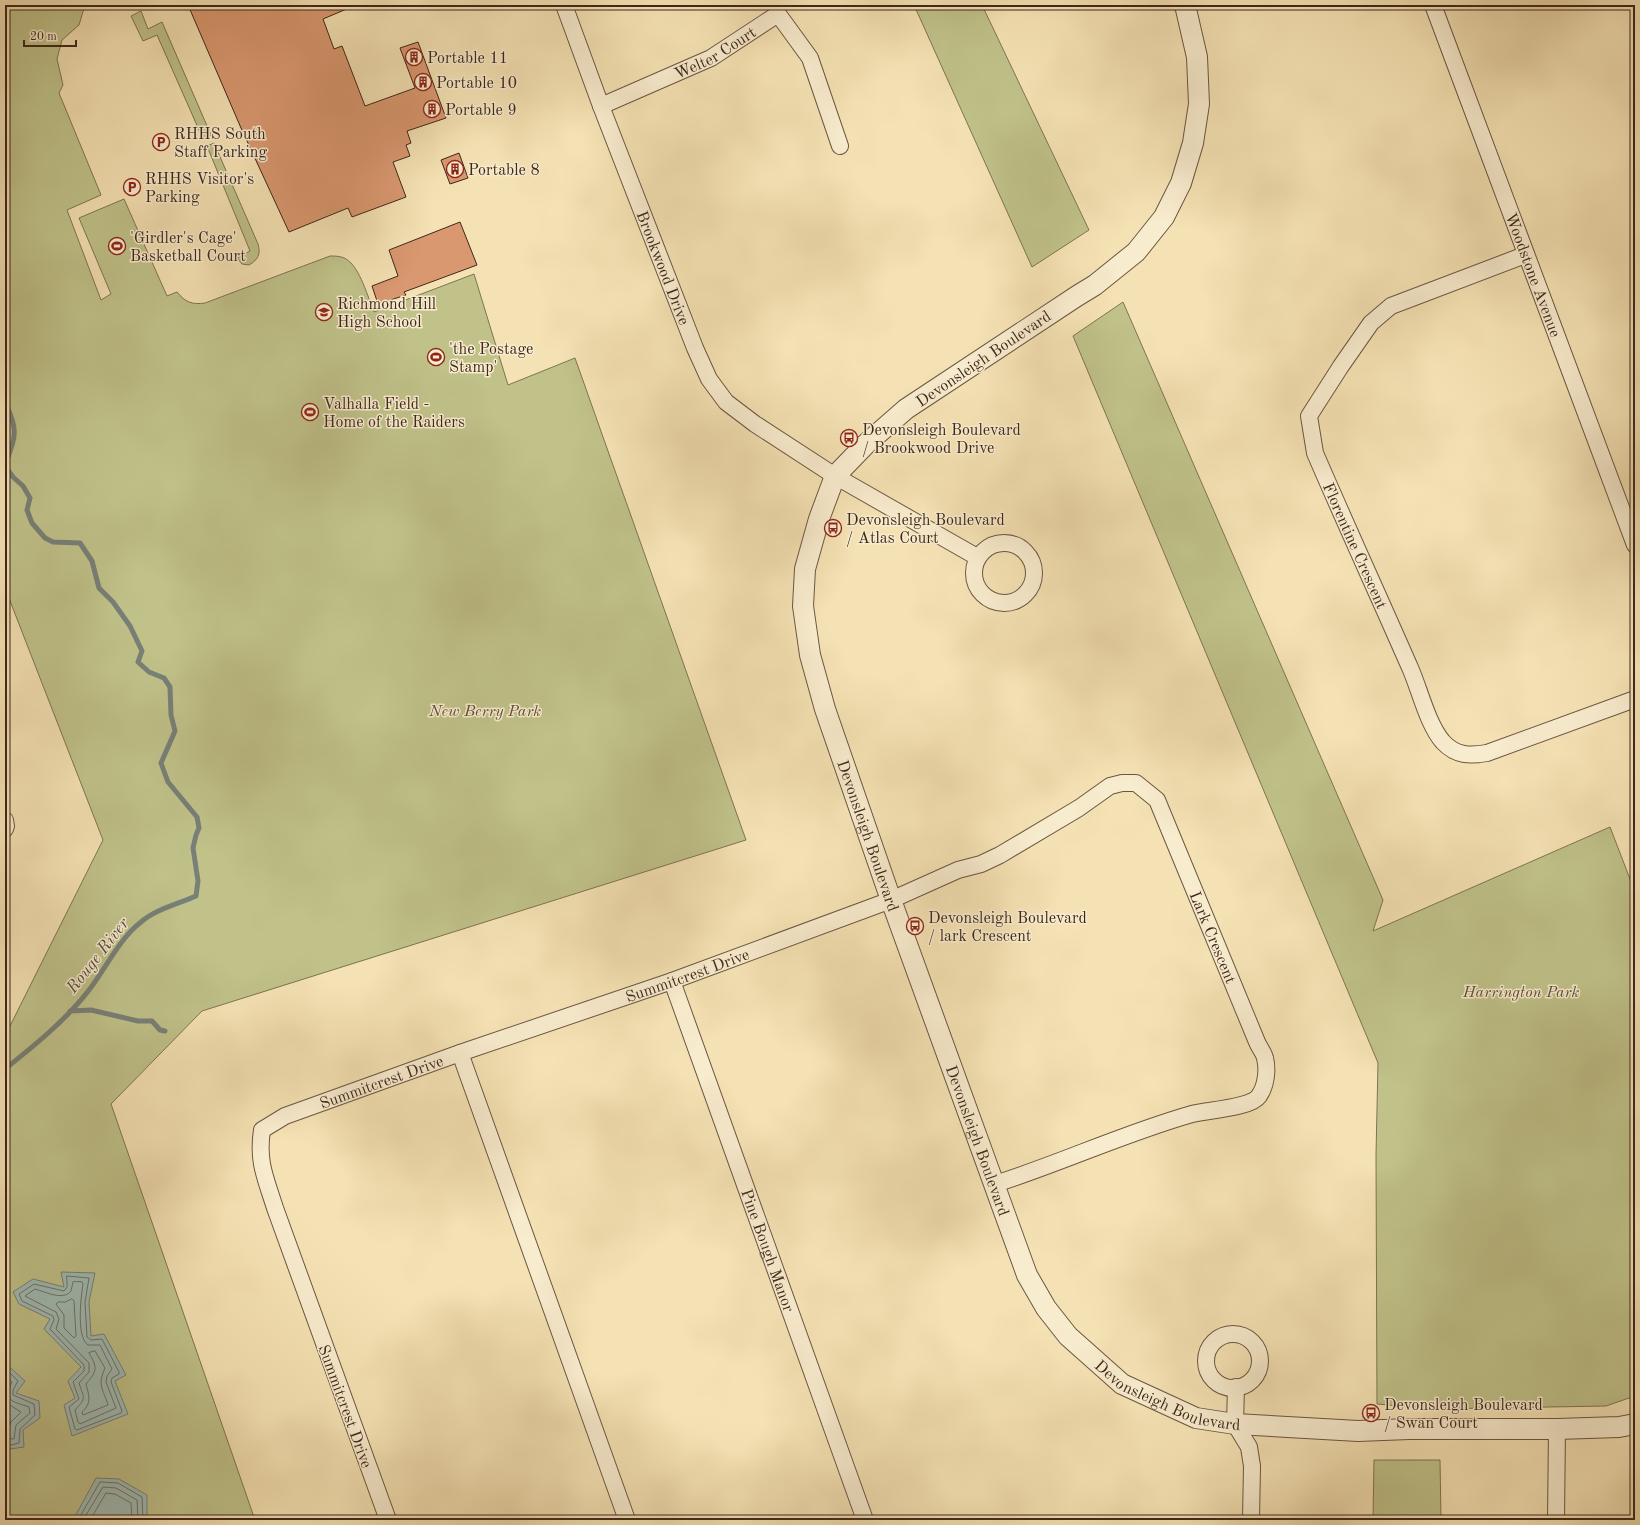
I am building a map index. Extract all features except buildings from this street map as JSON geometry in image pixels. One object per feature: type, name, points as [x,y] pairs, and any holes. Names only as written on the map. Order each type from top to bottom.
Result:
[{"type":"street","name":"Brookwood Drive","points":[[564,5],[601,106],[695,348],[709,379],[726,402],[755,424],[836,476],[977,557]]},
{"type":"street","name":"Devonsleigh Boulevard","points":[[1185,5],[1197,57],[1199,104],[1193,144],[1181,183],[1164,217],[1136,252],[1096,285],[906,409],[866,444],[836,476],[818,519],[805,569],[803,606],[810,655],[825,710],[891,900],[1027,1274],[1046,1308],[1068,1336],[1122,1384],[1196,1418],[1235,1424],[1358,1431],[1409,1429],[1557,1429],[1619,1427],[1635,1424]]},
{"type":"street","name":"Woodstone Avenue","points":[[1432,5],[1635,545]]},
{"type":"street","name":"Welter Court","points":[[601,106],[711,58],[778,14],[810,58],[840,146]]},
{"type":"street","name":"Florentine Crescent","points":[[1525,255],[1391,306],[1371,323],[1309,416],[1315,453],[1431,720],[1442,741],[1453,751],[1472,756],[1487,753],[1635,699]]},
{"type":"street","name":"Lark Crescent","points":[[891,900],[958,870],[982,864],[1000,855],[1079,808],[1110,786],[1122,783],[1136,783],[1157,800],[1256,1042],[1265,1058],[1266,1081],[1258,1097],[1251,1103],[1199,1112],[1162,1123],[1062,1161],[995,1184]]},
{"type":"street","points":[[5,820],[5,829]]},
{"type":"street","name":"Summitcrest Drive","points":[[388,1520],[275,1208],[260,1162],[262,1130],[285,1116],[460,1053],[672,981],[891,900]]},
{"type":"street","name":"Pine Bough Manor","points":[[672,981],[865,1520]]},
{"type":"street","points":[[460,1053],[627,1520]]},
{"type":"street","points":[[1236,1387],[1235,1424],[1249,1447],[1251,1459],[1251,1520]]},
{"type":"street","points":[[1556,1520],[1557,1429]]},
{"type":"green space","name":"New Berry Park","points":[[5,5],[85,5],[79,25],[62,40],[57,59],[63,85],[59,93],[101,195],[67,210],[101,300],[111,294],[79,218],[124,199],[167,296],[177,292],[189,302],[196,304],[205,303],[330,256],[336,256],[342,257],[351,263],[363,283],[374,312],[474,274],[508,385],[575,358],[746,840],[202,1011],[111,1104],[255,1520],[5,1520],[5,1036],[103,840],[5,588]]},
{"type":"green space","points":[[914,5],[982,5],[1089,230],[1032,267]]},
{"type":"green space","points":[[141,11],[148,29],[162,22],[211,135],[203,139],[157,35],[143,41],[131,16]]},
{"type":"green space","points":[[214,143],[258,244],[259,254],[255,261],[249,265],[242,264],[237,258],[250,251],[207,146]]},
{"type":"green space","name":"Harrington Park","points":[[1123,302],[1383,900],[1373,931],[1610,827],[1635,892],[1635,1396],[1606,1406],[1434,1409],[1377,1404],[1376,1155],[1378,1063],[1073,336]]},
{"type":"green space","points":[[1374,1460],[1440,1460],[1441,1520],[1373,1520]]},
{"type":"water","points":[[61,1272],[95,1273],[89,1302],[91,1336],[104,1334],[126,1375],[115,1381],[128,1414],[72,1436],[64,1405],[75,1398],[68,1381],[81,1367],[44,1329],[50,1319],[19,1304],[13,1292],[33,1279],[64,1287]]},
{"type":"water","points":[[5,1363],[25,1381],[16,1393],[39,1401],[40,1418],[23,1430],[24,1447],[10,1449],[5,1446]]},
{"type":"water","points":[[96,1478],[119,1479],[147,1495],[147,1520],[73,1520]]},
{"type":"waterway","name":"Rouge River","points":[[5,367],[5,379]]},
{"type":"waterway","name":"Rouge River","points":[[5,402],[14,428],[14,439],[5,466],[13,477],[23,486],[30,498],[27,510],[32,523],[45,538],[53,542],[80,543],[92,561],[99,588],[113,602],[130,626],[142,651],[138,662],[149,672],[164,678],[170,687],[171,715],[175,731],[161,763],[168,782],[197,817],[199,828],[193,848],[198,881],[196,896],[167,907],[147,917],[133,929],[119,945],[89,990],[70,1012],[39,1041],[5,1069]]},
{"type":"waterway","points":[[70,1011],[91,1010],[138,1021],[152,1021],[160,1030],[165,1031]]},
{"type":"place","name":"Portable 11","points":[[414,57]]},
{"type":"place","name":"Portable 10","points":[[423,82]]},
{"type":"place","name":"Portable 9","points":[[432,109]]},
{"type":"place","name":"RHHS South Staff Parking","points":[[161,142]]},
{"type":"place","name":"Portable 8","points":[[455,169]]},
{"type":"place","name":"RHHS Visitor's Parking","points":[[132,187]]},
{"type":"place","name":"'Girdler's Cage' Basketball Court","points":[[117,246]]},
{"type":"place","name":"Richmond Hill High School","points":[[324,312]]},
{"type":"place","name":"'the Postage Stamp'","points":[[436,357]]},
{"type":"place","name":"Valhalla Field - Home of the Raiders","points":[[310,412]]},
{"type":"place","name":"Devonsleigh Boulevard / Brookwood Drive","points":[[849,438]]},
{"type":"place","name":"Devonsleigh Boulevard / Atlas Court","points":[[833,528]]},
{"type":"place","name":"Devonsleigh Boulevard / lark Crescent","points":[[915,926]]},
{"type":"place","name":"Devonsleigh Boulevard / Swan Court","points":[[1371,1413]]}]
